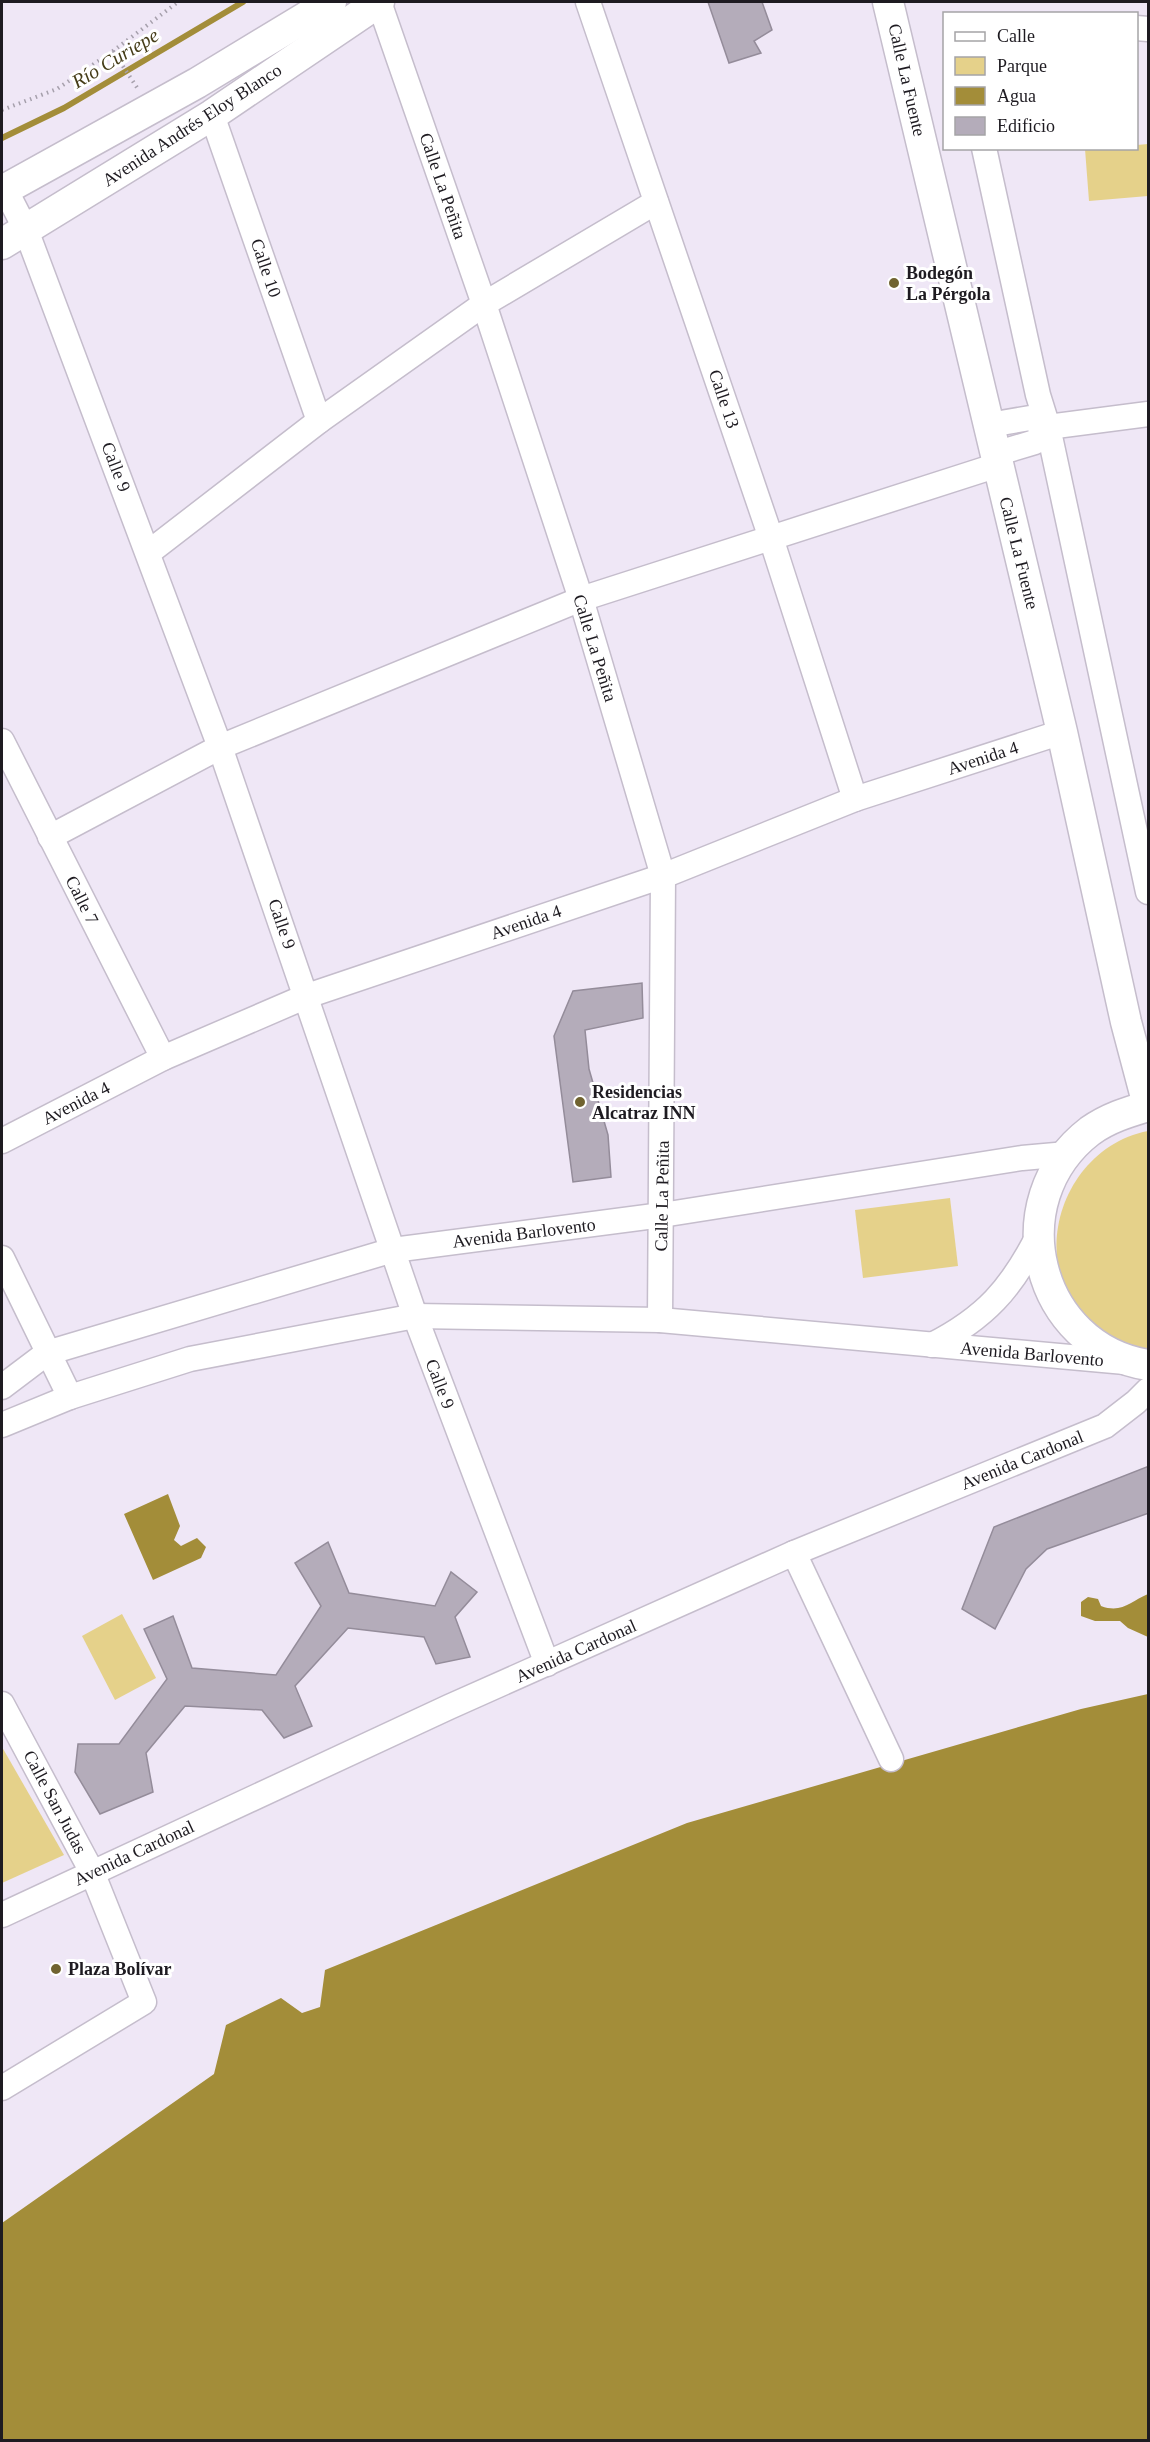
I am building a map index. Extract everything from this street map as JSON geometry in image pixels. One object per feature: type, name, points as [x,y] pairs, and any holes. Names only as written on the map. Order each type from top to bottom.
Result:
[{"type":"main road","name":"Avenida Andrés Eloy Blanco","points":[[3,190],[197,83],[331,2]]},
{"type":"main road","name":"Avenida Andrés Eloy Blanco","points":[[14,237],[212,115],[379,2]]},
{"type":"main road","name":"Calle La Fuente","points":[[888,2],[1062,732],[1126,1022],[1149,1106]]},
{"type":"main road","points":[[1140,1364],[1110,1353],[1089,1340],[1067,1317],[1047,1283],[1040,1260],[1038,1236],[1040,1214],[1046,1192],[1067,1154],[1090,1131],[1108,1120],[1149,1106]]},
{"type":"street","name":"Calle La Peñita","points":[[379,2],[484,304],[580,599],[663,876],[660,1320]]},
{"type":"street","name":"Calle 13","points":[[588,2],[771,538],[855,799]]},
{"type":"street","name":"Calle 10","points":[[212,115],[319,421]]},
{"type":"street","points":[[984,150],[1038,395],[1048,427],[1114,740],[1149,891]]},
{"type":"street","name":"Calle 9","points":[[3,190],[14,237],[148,553],[220,747],[307,996],[414,1316],[547,1664]]},
{"type":"street","points":[[148,553],[319,421],[484,304],[656,202]]},
{"type":"street","points":[[989,425],[1030,418],[1048,427],[1149,414]]},
{"type":"street","points":[[50,837],[220,747],[580,599],[771,538],[996,460],[1035,442],[1048,427]]},
{"type":"street","name":"Avenida 4","points":[[2,1141],[163,1058],[307,996],[663,876],[855,799],[1062,732]]},
{"type":"street","name":"Calle 7","points":[[2,741],[163,1058]]},
{"type":"street","name":"Avenida Barlovento","points":[[2,1387],[47,1353],[393,1250],[662,1215],[1022,1158],[1067,1154]]},
{"type":"street","name":"Avenida Barlovento","points":[[932,1345],[960,1331],[985,1312],[1006,1290],[1024,1264],[1038,1236]]},
{"type":"street","points":[[2,1258],[70,1397]]},
{"type":"street","name":"Avenida Barlovento","points":[[2,1425],[70,1397],[190,1359],[414,1316],[660,1320],[1140,1364]]},
{"type":"street","name":"Avenida Cardonal","points":[[2,1915],[794,1553],[1105,1426],[1149,1390]]},
{"type":"street","points":[[794,1553],[891,1759]]},
{"type":"street","name":"Calle San Judas","points":[[2,1704],[92,1872],[144,2002],[2,2088]]},
{"type":"path","points":[[2,111],[57,89],[113,51],[178,2]]},
{"type":"path","points":[[113,51],[141,92]]},
{"type":"green space","points":[[1148,144],[1148,196],[1089,201],[1085,150],[1138,150],[1138,145]]},
{"type":"green space","points":[[1148,1131],[1148,1353],[1116,1341],[1088,1321],[1069,1296],[1059,1267],[1057,1238],[1062,1209],[1075,1182],[1094,1159],[1119,1141]]},
{"type":"green space","points":[[950,1198],[958,1266],[863,1278],[855,1210]]},
{"type":"green space","points":[[122,1614],[156,1678],[115,1700],[82,1636]]},
{"type":"green space","points":[[2,1747],[64,1855],[2,1883]]},
{"type":"water","points":[[168,1494],[180,1526],[174,1540],[181,1546],[197,1538],[206,1547],[201,1558],[153,1580],[124,1514]]},
{"type":"water","points":[[1148,1594],[1148,1637],[1128,1628],[1120,1621],[1095,1621],[1081,1616],[1081,1602],[1088,1597],[1098,1599],[1101,1606],[1121,1608]]},
{"type":"water","points":[[1148,1694],[1148,2440],[2,2440],[2,2223],[214,2074],[226,2025],[281,1998],[302,2013],[320,2007],[325,1970],[687,1823],[1081,1709]]},
{"type":"building","points":[[708,2],[762,2],[772,30],[754,41],[761,53],[729,63]]},
{"type":"building","name":"Residencias Alcatraz INN","points":[[642,983],[643,1018],[585,1030],[589,1069],[608,1135],[611,1177],[573,1182],[554,1036],[573,991]]},
{"type":"building","points":[[1149,1466],[1149,1513],[1047,1549],[1026,1569],[995,1629],[962,1609],[994,1527]]},
{"type":"building","points":[[328,1542],[349,1593],[435,1606],[451,1572],[477,1592],[455,1617],[470,1657],[436,1664],[424,1637],[348,1628],[295,1686],[312,1726],[284,1738],[262,1710],[185,1706],[146,1753],[153,1792],[100,1814],[75,1772],[78,1744],[119,1744],[167,1679],[144,1629],[173,1616],[192,1668],[276,1675],[321,1606],[295,1563]]},
{"type":"waterway","name":"Río Curiepe","points":[[2,138],[64,108],[243,2]]},
{"type":"place","name":"Bodegón La Pérgola","points":[[894,283]]},
{"type":"place","name":"Residencias Alcatraz INN","points":[[580,1102]]},
{"type":"place","name":"Plaza Bolívar","points":[[56,1969]]}]
